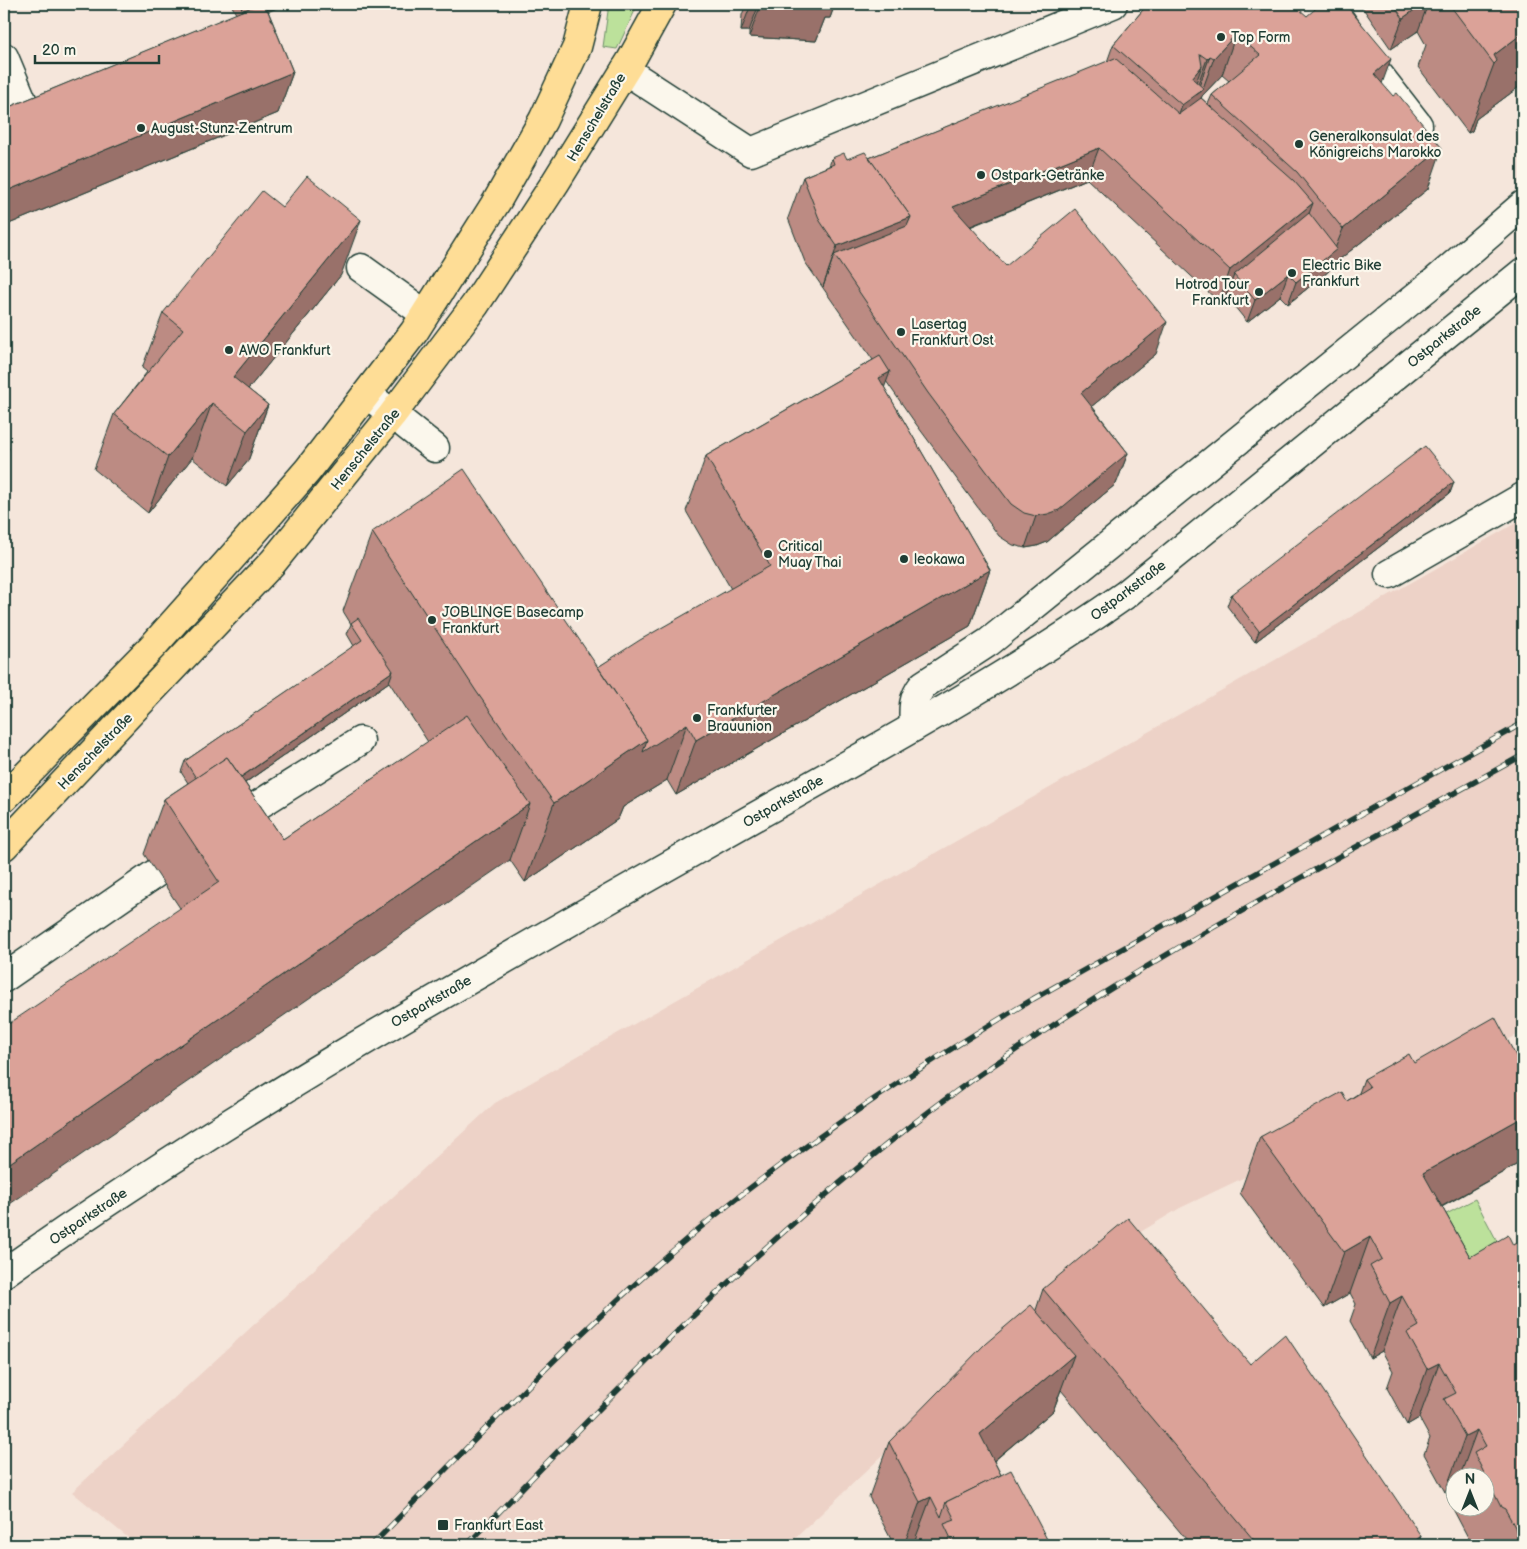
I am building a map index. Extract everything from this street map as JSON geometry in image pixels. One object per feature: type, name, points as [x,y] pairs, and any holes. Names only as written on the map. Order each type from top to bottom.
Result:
[{"type":"main road","points":[[4,798],[152,647],[308,470],[367,394],[425,314],[497,201],[543,120],[577,47],[588,4]]},
{"type":"main road","name":"Henschelstraße","points":[[4,846],[273,562],[392,415],[475,305],[555,183],[662,4]]},
{"type":"street","points":[[624,70],[751,152],[1113,4]]},
{"type":"street","points":[[1328,4],[1376,71],[1420,127]]},
{"type":"street","points":[[4,56],[22,100]]},
{"type":"street","points":[[914,726],[912,705],[915,695],[923,685],[990,642],[1426,288],[1523,205]]},
{"type":"street","points":[[361,268],[425,314]]},
{"type":"street","name":"Ostparkstraße","points":[[4,1273],[226,1124],[330,1060],[1063,639],[1125,595],[1523,272]]},
{"type":"street","points":[[367,394],[434,448]]},
{"type":"street","points":[[1390,574],[1523,497]]},
{"type":"street","points":[[4,978],[156,872],[360,741]]},
{"type":"shaded area","points":[[1523,519],[1523,1032],[1243,1178],[1180,1208],[1106,1253],[955,1387],[788,1545],[137,1545],[72,1492],[495,1103]]},
{"type":"green space","points":[[609,4],[638,4],[617,49],[603,47]]},
{"type":"green space","points":[[1475,1199],[1512,1270],[1451,1302],[1414,1231]]},
{"type":"building","points":[[240,4],[260,4],[243,11]]},
{"type":"building","points":[[259,4],[265,4],[293,72],[4,192],[4,109]]},
{"type":"building","points":[[1148,4],[1293,4],[1307,16],[1321,4],[1345,4],[1391,59],[1374,74],[1393,96],[1397,93],[1442,148],[1343,229],[1297,172],[1212,95],[1260,55],[1236,34],[1214,58],[1210,56],[1207,59],[1200,54],[1202,66],[1192,78],[1204,89],[1182,105],[1113,45]]},
{"type":"building","points":[[1393,4],[1423,4],[1403,18]]},
{"type":"building","points":[[1449,4],[1523,4],[1523,33],[1494,55],[1497,61],[1494,64]]},
{"type":"building","points":[[1115,58],[1179,114],[1201,98],[1294,181],[1313,203],[1230,270],[1099,148],[953,207],[1006,266],[1075,209],[1167,322],[1081,393],[1128,453],[1059,510],[1036,516],[1024,513],[1011,504],[928,393],[834,255],[907,226],[911,217],[869,158]]},
{"type":"building","points":[[865,152],[911,217],[837,246],[820,221],[803,177],[834,164],[832,158],[844,153],[847,159]]},
{"type":"building","points":[[307,176],[361,220],[233,377],[268,405],[247,431],[212,403],[168,457],[114,414],[183,329],[163,313],[262,191],[282,207]]},
{"type":"building","points":[[1309,213],[1337,249],[1296,282],[1288,274],[1255,300],[1234,275]]},
{"type":"building","points":[[880,356],[890,372],[879,378],[990,570],[696,740],[687,724],[643,752],[647,740],[598,667],[640,640],[770,566],[706,456]]},
{"type":"building","points":[[4,446],[9,448],[4,459]]},
{"type":"building","points":[[1425,446],[1454,482],[1259,631],[1231,595]]},
{"type":"building","points":[[464,469],[647,740],[554,803],[476,691],[372,532]]},
{"type":"building","points":[[358,618],[393,671],[241,777],[227,757],[196,778],[185,761],[362,640],[351,623]]},
{"type":"building","points":[[467,715],[530,804],[4,1167],[4,1027],[219,882],[164,799],[227,757],[283,839]]},
{"type":"building","points":[[1495,1017],[1523,1069],[1523,1117],[1423,1173],[1470,1257],[1508,1235],[1513,1245],[1523,1239],[1523,1542],[1518,1540],[1515,1527],[1494,1493],[1494,1466],[1480,1466],[1474,1453],[1486,1446],[1477,1430],[1465,1436],[1444,1399],[1456,1393],[1439,1363],[1427,1369],[1407,1333],[1419,1326],[1402,1296],[1390,1303],[1370,1266],[1382,1259],[1370,1237],[1344,1252],[1260,1137],[1342,1092],[1347,1101],[1370,1087],[1364,1079],[1409,1054],[1414,1063]]},
{"type":"building","points":[[1128,1218],[1250,1364],[1285,1334],[1421,1536],[1410,1545],[1258,1545],[1043,1289]]},
{"type":"building","points":[[1031,1305],[1074,1355],[980,1434],[1001,1475],[946,1502],[941,1517],[931,1497],[920,1502],[889,1442],[985,1344]]},
{"type":"building","points":[[1011,1470],[1050,1545],[954,1545],[944,1524],[955,1520],[946,1502]]},
{"type":"railway","points":[[372,1545],[490,1424],[611,1306],[695,1232],[817,1138],[902,1080],[1033,999],[1523,723]]},
{"type":"railway","points":[[467,1545],[644,1364],[765,1248],[829,1192],[961,1088],[1097,997],[1167,955],[1308,873],[1523,755]]},
{"type":"place","name":"Top Form","points":[[1221,37]]},
{"type":"place","name":"August-Stunz-Zentrum","points":[[141,128]]},
{"type":"place","name":"Generalkonsulat des Königreichs Marokko","points":[[1299,144]]},
{"type":"place","name":"Ostpark-Getränke","points":[[981,175]]},
{"type":"place","name":"Electric Bike Frankfurt","points":[[1292,273]]},
{"type":"place","name":"Hotrod Tour Frankfurt","points":[[1259,292]]},
{"type":"place","name":"Lasertag Frankfurt Ost","points":[[901,332]]},
{"type":"place","name":"AWO Frankfurt","points":[[229,350]]},
{"type":"place","name":"Critical Muay Thai","points":[[768,554]]},
{"type":"place","name":"leokawa","points":[[904,559]]},
{"type":"place","name":"JOBLINGE Basecamp Frankfurt","points":[[432,620]]},
{"type":"place","name":"Frankfurter Brauunion","points":[[697,718]]},
{"type":"place","name":"Frankfurt East","points":[[443,1525]]}]
